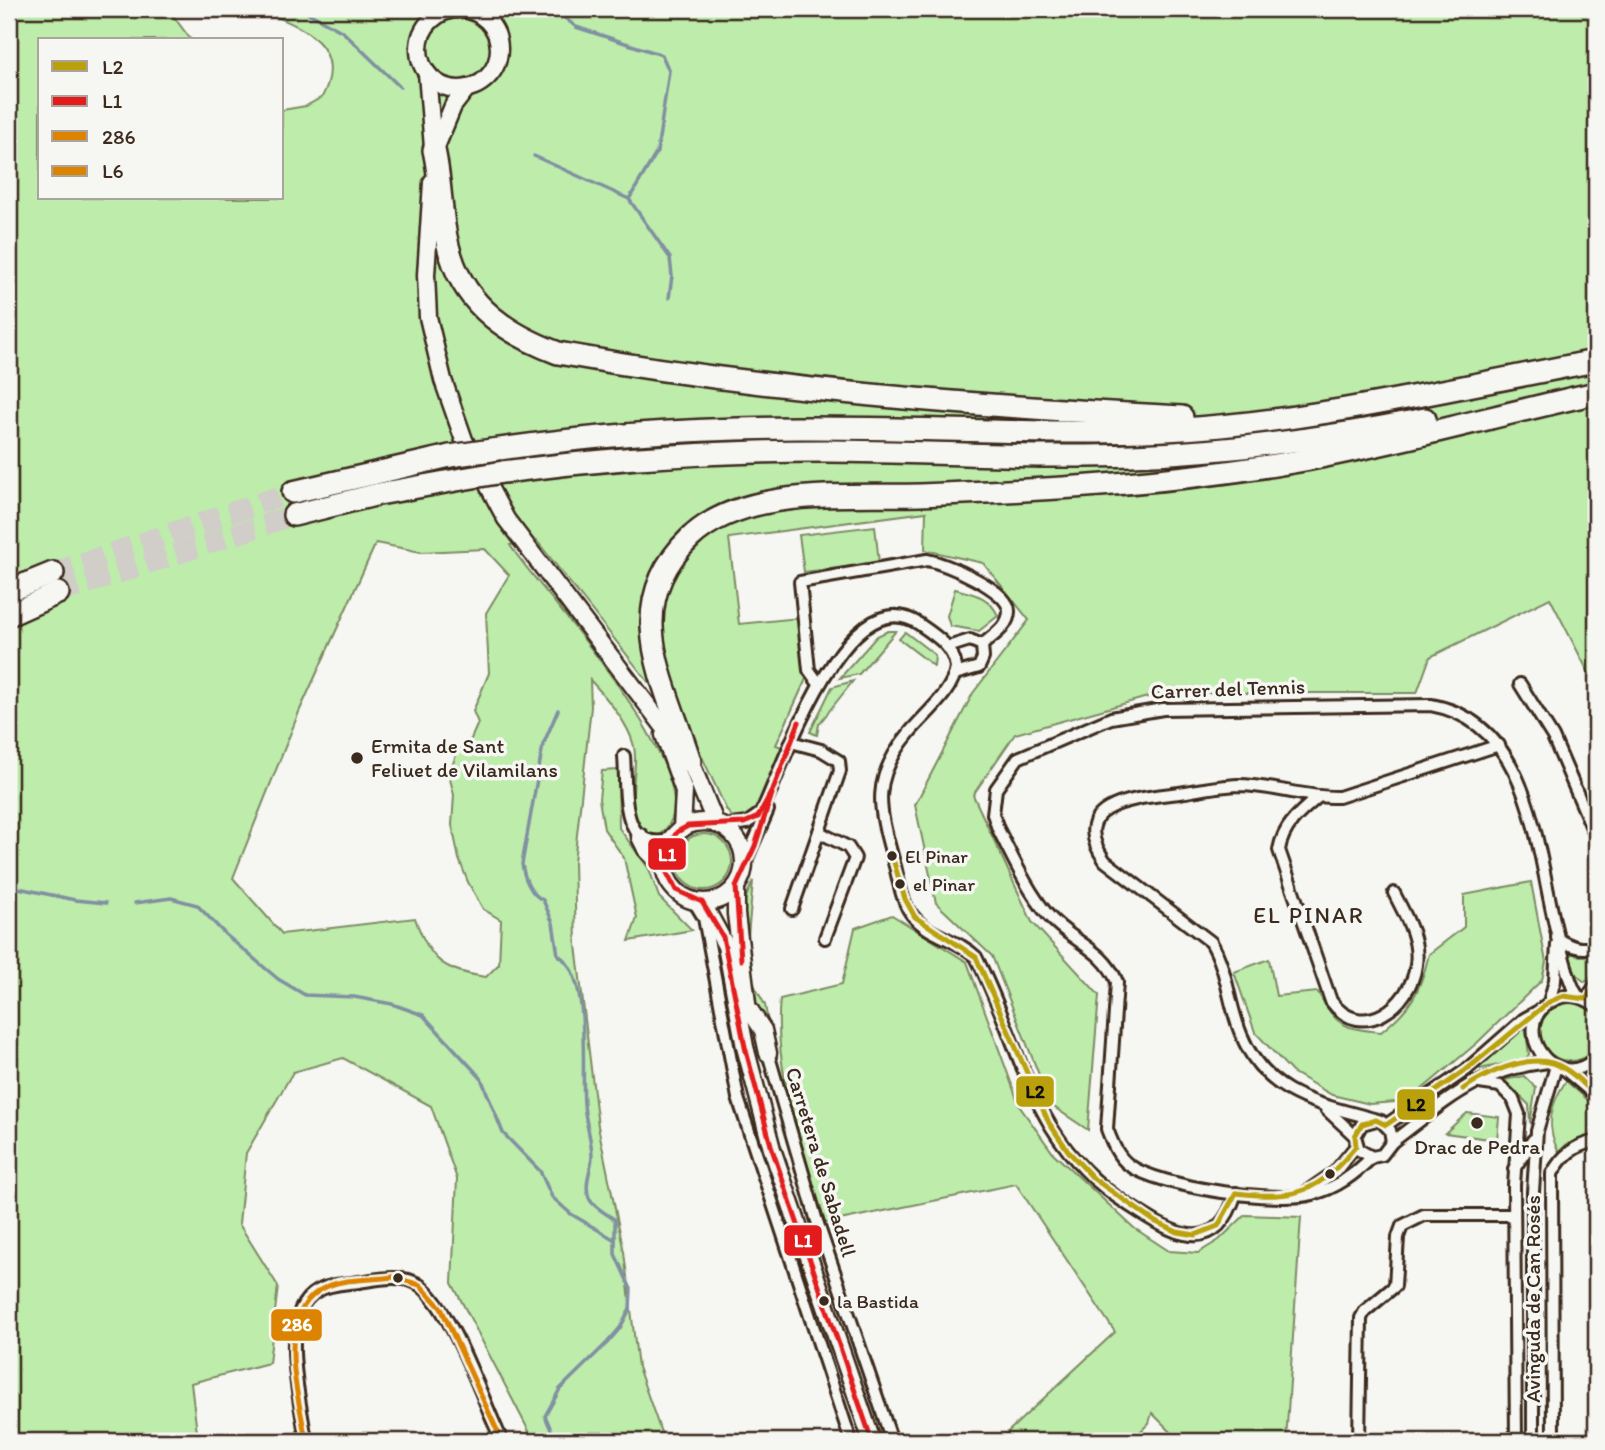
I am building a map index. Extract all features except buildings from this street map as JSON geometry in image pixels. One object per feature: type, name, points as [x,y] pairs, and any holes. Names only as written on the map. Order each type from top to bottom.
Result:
[{"type":"highway","points":[[435,150],[450,255],[461,281],[484,313],[525,341],[558,353],[816,391],[1229,423]]},
{"type":"highway","points":[[293,492],[492,450],[699,429],[1096,432],[1197,428],[1410,397],[1596,361]]},
{"type":"highway","points":[[294,515],[379,494],[503,472],[635,457],[741,452],[1090,456],[1200,451],[1345,434],[1596,383]]},
{"type":"highway","points":[[690,761],[660,679],[653,649],[651,619],[658,586],[672,558],[697,532],[730,511],[789,499],[1062,488],[1228,472],[1359,449],[1596,393]]},
{"type":"highway","points":[[9,591],[56,583],[9,615]]},
{"type":"main road","points":[[435,150],[453,106],[467,88],[487,76],[498,57],[497,39],[483,14],[459,9],[438,13],[426,27],[420,40],[419,55],[426,73],[435,150],[426,275],[428,317],[443,380],[464,440],[506,519],[690,761],[719,825],[739,842],[744,865],[736,887],[736,914],[753,1071]]},
{"type":"main road","points":[[426,73],[443,86],[467,88]]},
{"type":"main road","points":[[659,722],[684,791],[676,835],[664,867]]},
{"type":"main road","points":[[676,835],[702,822],[719,825]]},
{"type":"main road","points":[[640,837],[646,849],[664,867],[676,890],[697,901],[726,946],[745,1047],[772,1149],[872,1441]]},
{"type":"main road","points":[[697,901],[721,898],[736,887]]},
{"type":"main road","points":[[747,1006],[763,1030],[768,1054]]},
{"type":"street","points":[[819,684],[809,670],[800,582],[926,560],[947,565],[999,594],[1009,606],[1003,627],[982,645]]},
{"type":"street","points":[[744,865],[755,846],[791,742],[819,684],[861,631],[881,619],[910,619],[948,647],[955,659],[955,674]]},
{"type":"street","points":[[948,647],[970,640],[982,645]]},
{"type":"street","points":[[982,645],[983,658],[978,667],[955,674],[896,748],[881,784],[879,807],[907,906],[919,922],[960,944],[976,957],[1035,1101],[1062,1144],[1096,1182],[1150,1218],[1193,1235],[1205,1234],[1226,1220],[1236,1193]]},
{"type":"street","points":[[1520,684],[1553,737],[1596,837]]},
{"type":"street","name":"Carrer del Tennis","points":[[1582,997],[1573,989],[1557,938],[1525,802],[1510,760],[1482,727],[1461,713],[1430,705],[1163,709],[1111,718],[1018,758],[996,789],[993,814],[998,830],[1033,893],[1060,928],[1101,956],[1112,968],[1117,982],[1107,1129],[1116,1151],[1126,1163],[1153,1177],[1273,1198],[1301,1196],[1346,1181],[1372,1157],[1387,1152],[1392,1142],[1472,1082],[1510,1068],[1585,1066],[1596,1058]]},
{"type":"street","points":[[791,742],[821,750],[839,761],[840,771],[792,909]]},
{"type":"street","points":[[1392,1142],[1381,1122],[1306,1101],[1277,1082],[1258,1062],[1241,1034],[1222,961],[1211,942],[1105,861],[1094,844],[1094,830],[1100,814],[1122,800],[1238,785],[1318,797],[1339,797],[1499,744]]},
{"type":"street","points":[[624,756],[628,818],[640,837],[658,843],[676,835]]},
{"type":"street","points":[[719,825],[754,820],[774,787]]},
{"type":"street","points":[[1318,797],[1297,815],[1281,838],[1279,850],[1331,1001],[1344,1014],[1375,1018],[1389,1013],[1413,982],[1417,964],[1416,944],[1394,892]]},
{"type":"street","points":[[820,832],[848,847],[855,858],[825,938]]},
{"type":"street","points":[[697,901],[704,918],[733,1080],[751,1145],[851,1441]]},
{"type":"street","points":[[1557,938],[1570,946],[1584,949],[1596,947]]},
{"type":"street","name":"Carrer del Tennis","points":[[1556,1066],[1535,1042],[1533,1031],[1555,980],[1557,938]]},
{"type":"street","points":[[1582,997],[1596,985]]},
{"type":"street","points":[[1301,1196],[1335,1172],[1356,1141],[1362,1124],[1381,1122],[1455,1078],[1524,1020],[1545,1006],[1563,996],[1582,997],[1596,1006]]},
{"type":"street","name":"Carretera de Sabadell","points":[[768,1054],[816,1218],[892,1441]]},
{"type":"street","points":[[1556,1066],[1596,1096]]},
{"type":"street","name":"Avinguda de Can Rosés","points":[[1514,1169],[1530,1149],[1556,1066]]},
{"type":"street","name":"Avinguda de Can Rosés","points":[[1472,1082],[1500,1086],[1513,1099],[1519,1114],[1514,1169],[1516,1441]]},
{"type":"street","points":[[1320,1106],[1356,1141],[1363,1154],[1372,1157]]},
{"type":"street","name":"Avinguda de Can Rosés","points":[[1533,1441],[1533,1192],[1537,1131]]},
{"type":"street","name":"Avinguda de Can Rosés","points":[[1533,1192],[1541,1175],[1560,1159],[1581,1144],[1596,1141]]},
{"type":"street","name":"Avinguda de Can Rosés","points":[[1553,1441],[1552,1174],[1560,1159]]},
{"type":"street","points":[[1359,1441],[1361,1318],[1365,1311],[1395,1286],[1398,1237],[1402,1226],[1424,1215],[1514,1215]]},
{"type":"street","points":[[306,1441],[293,1334],[298,1311],[314,1292],[327,1286],[393,1277],[419,1285],[441,1308],[502,1441]]},
{"type":"green space","points":[[9,9],[168,9],[190,38],[38,38],[38,200],[284,200],[284,110],[306,106],[322,97],[329,78],[329,62],[324,49],[301,28],[254,9],[1596,9],[1596,687],[1550,598],[1430,657],[1417,693],[1162,693],[1015,734],[973,795],[1032,922],[1099,995],[1088,1130],[1051,1105],[992,956],[936,903],[915,805],[973,693],[1029,620],[983,563],[925,550],[926,512],[729,538],[739,624],[799,618],[806,679],[776,745],[782,747],[761,806],[751,818],[743,820],[734,819],[727,811],[668,683],[659,630],[663,598],[684,556],[716,527],[772,509],[912,504],[883,490],[821,492],[749,498],[702,516],[663,563],[649,596],[645,632],[651,667],[659,690],[657,693],[537,541],[510,545],[622,691],[651,738],[670,780],[673,815],[655,837],[643,830],[636,821],[633,809],[635,755],[630,735],[615,709],[590,680],[591,707],[574,862],[576,945],[598,1126],[624,1252],[638,1367],[664,1441],[534,1441],[452,1283],[457,1179],[431,1106],[343,1058],[293,1072],[246,1153],[239,1224],[278,1286],[269,1363],[191,1383],[198,1441],[9,1441]],"holes":[[[376,543],[421,552],[485,549],[509,575],[486,613],[489,673],[473,711],[478,723],[471,739],[457,752],[449,775],[454,795],[452,825],[459,859],[483,909],[501,920],[499,964],[486,977],[448,967],[432,953],[415,918],[282,934],[233,878],[299,712]]]},
{"type":"green space","points":[[875,526],[879,563],[804,572],[799,535]]},
{"type":"green space","points":[[955,589],[986,600],[998,616],[979,631],[950,626],[947,616]]},
{"type":"green space","points":[[896,631],[859,674],[840,678],[877,636]]},
{"type":"green space","points":[[905,632],[935,655],[934,666],[899,639]]},
{"type":"green space","points":[[853,681],[819,724],[817,735],[810,732],[832,687]]},
{"type":"green space","points":[[618,770],[619,828],[649,869],[659,897],[692,930],[629,941],[637,918],[624,858],[604,829],[599,799],[602,771]]},
{"type":"green space","points":[[704,834],[715,836],[724,842],[730,851],[730,873],[724,882],[715,888],[704,890],[693,888],[684,882],[678,873],[676,862],[678,851],[684,842],[693,836]]},
{"type":"green space","points":[[753,881],[746,958],[743,904]]},
{"type":"green space","points":[[1531,882],[1546,962],[1542,980],[1477,1043],[1408,1101],[1370,1104],[1332,1095],[1292,1072],[1255,1032],[1234,972],[1269,959],[1276,996],[1318,992],[1342,1024],[1381,1032],[1413,999],[1429,954],[1464,927],[1464,895]]},
{"type":"green space","points":[[892,915],[967,962],[1020,1107],[1053,1153],[1134,1228],[1169,1251],[1198,1253],[1219,1240],[1245,1215],[1301,1217],[1286,1441],[1180,1441],[1152,1413],[1149,1423],[1131,1441],[998,1441],[1115,1332],[1016,1184],[825,1223],[786,1084],[779,1027],[780,999],[842,984],[855,928]]},
{"type":"green space","points":[[1567,952],[1580,956],[1596,956],[1596,973],[1585,982],[1573,969]]},
{"type":"green space","points":[[748,970],[751,970],[753,983],[765,1005],[770,1033],[751,997]]},
{"type":"green space","points":[[1570,1001],[1591,1010],[1600,1031],[1591,1052],[1570,1061],[1549,1052],[1540,1031],[1549,1010]]},
{"type":"green space","points":[[1525,1025],[1529,1054],[1526,1059],[1480,1069],[1479,1065]]},
{"type":"green space","points":[[1524,1076],[1536,1088],[1530,1123],[1529,1105],[1504,1080]]},
{"type":"green space","points":[[1566,1081],[1596,1107],[1596,1136],[1567,1144],[1559,1152],[1552,1134],[1551,1116],[1556,1098]]},
{"type":"green space","name":"Drac de Pedra","points":[[1467,1113],[1499,1117],[1497,1140],[1445,1133]]},
{"type":"waterway","points":[[301,9],[343,32],[400,87]]},
{"type":"waterway","points":[[561,9],[560,14],[576,27],[662,55],[669,71],[657,152],[629,199],[670,258],[672,276],[669,298]]},
{"type":"waterway","points":[[534,156],[629,199]]},
{"type":"waterway","points":[[556,1441],[545,1416],[560,1389],[620,1328],[630,1309],[631,1289],[615,1254],[615,1220],[595,1206],[588,1195],[592,1150],[584,1104],[583,1024],[576,982],[569,966],[558,955],[553,923],[543,900],[529,885],[522,864],[543,745],[558,710]]},
{"type":"waterway","points":[[9,886],[75,900],[106,903]]},
{"type":"waterway","points":[[135,903],[171,898],[197,905],[226,935],[278,979],[305,995],[354,997],[392,1004],[423,1015],[481,1078],[503,1133],[540,1171],[552,1197],[571,1214],[615,1240]]},
{"type":"tunnel","points":[[53,573],[293,492]]},
{"type":"tunnel","points":[[58,593],[294,515]]},
{"type":"transit line","name":"L1","points":[[799,722],[774,787],[758,817],[744,823],[688,826],[677,832],[669,845],[664,867],[676,890],[702,902],[723,937],[745,1047],[772,1149],[872,1441]]},
{"type":"transit line","name":"L1","points":[[741,960],[736,887],[755,846],[772,794]]},
{"type":"transit line","name":"L2","points":[[892,856],[905,899],[915,917],[976,957],[1049,1123],[1069,1152],[1094,1179],[1154,1221],[1177,1232],[1195,1235],[1218,1226],[1236,1193]]},
{"type":"transit line","name":"L2","points":[[1236,1193],[1290,1194],[1317,1183],[1330,1174],[1356,1146],[1355,1136],[1362,1124],[1376,1120],[1386,1125],[1466,1070],[1549,1002],[1563,996],[1586,999],[1596,985]]},
{"type":"transit line","name":"L2","points":[[1463,1089],[1505,1067],[1541,1061],[1564,1068],[1596,1096]]},
{"type":"transit line","name":"286","points":[[306,1441],[293,1355],[294,1333],[300,1314],[310,1298],[328,1286],[352,1280],[393,1277]]},
{"type":"transit line","name":"L6","points":[[393,1277],[420,1285],[441,1308],[502,1441]]},
{"type":"place","name":"Ermita de Sant Feliuet de Vilamilans","points":[[357,758]]},
{"type":"place","name":"El Pinar","points":[[892,856]]},
{"type":"place","name":"el Pinar","points":[[900,884]]},
{"type":"place","name":"Drac de Pedra","points":[[1477,1123]]},
{"type":"place","name":"la Bastida","points":[[824,1301]]},
{"type":"district","name":"EL PINAR","points":[[1309,915]]}]
